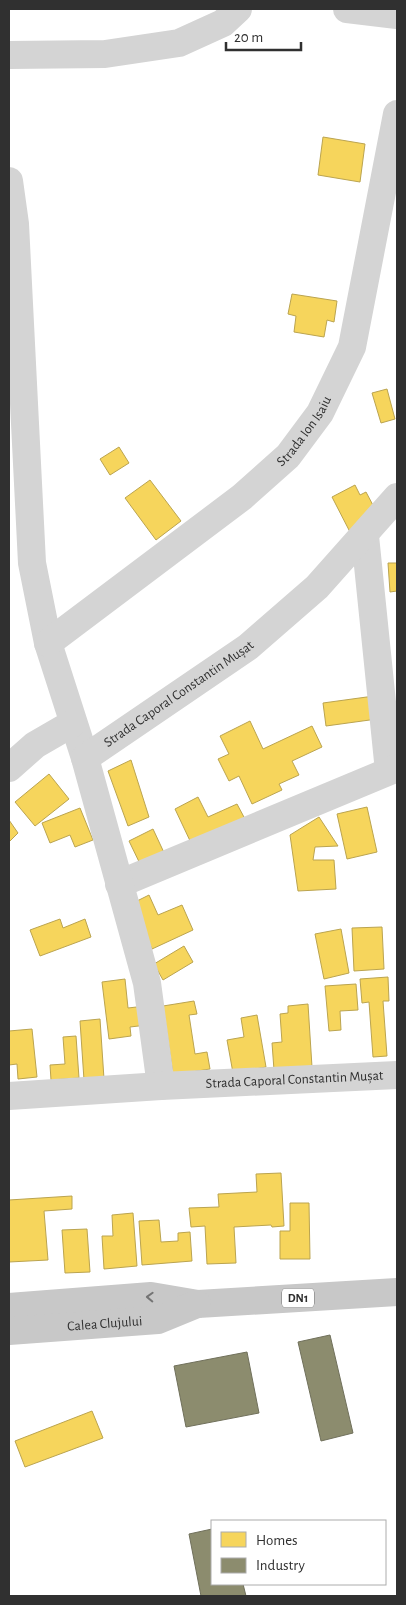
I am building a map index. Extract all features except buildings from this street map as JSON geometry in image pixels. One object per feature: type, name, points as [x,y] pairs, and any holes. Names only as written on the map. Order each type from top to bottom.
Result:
[{"type":"main road","name":"Calea Clujului","points":[[9,1307],[151,1296],[198,1304],[397,1292]]},
{"type":"main road","name":"Calea Clujului","points":[[9,1332],[158,1320],[198,1304]]},
{"type":"street","points":[[9,55],[105,54],[179,43],[222,23],[238,9]]},
{"type":"street","points":[[347,9],[397,15]]},
{"type":"street","name":"Strada Ion Isaiu","points":[[48,643],[242,497],[288,456],[320,413],[352,347],[397,114]]},
{"type":"street","points":[[9,181],[15,224],[32,563],[48,643],[85,758],[147,983],[162,1086]]},
{"type":"street","name":"Strada Caporal Constantin Mușat","points":[[85,758],[248,647],[317,587],[365,536],[397,497]]},
{"type":"street","points":[[119,884],[393,769],[365,536]]},
{"type":"street","points":[[9,768],[35,745],[73,723]]},
{"type":"street","name":"Strada Caporal Constantin Mușat","points":[[9,1096],[397,1074]]}]
